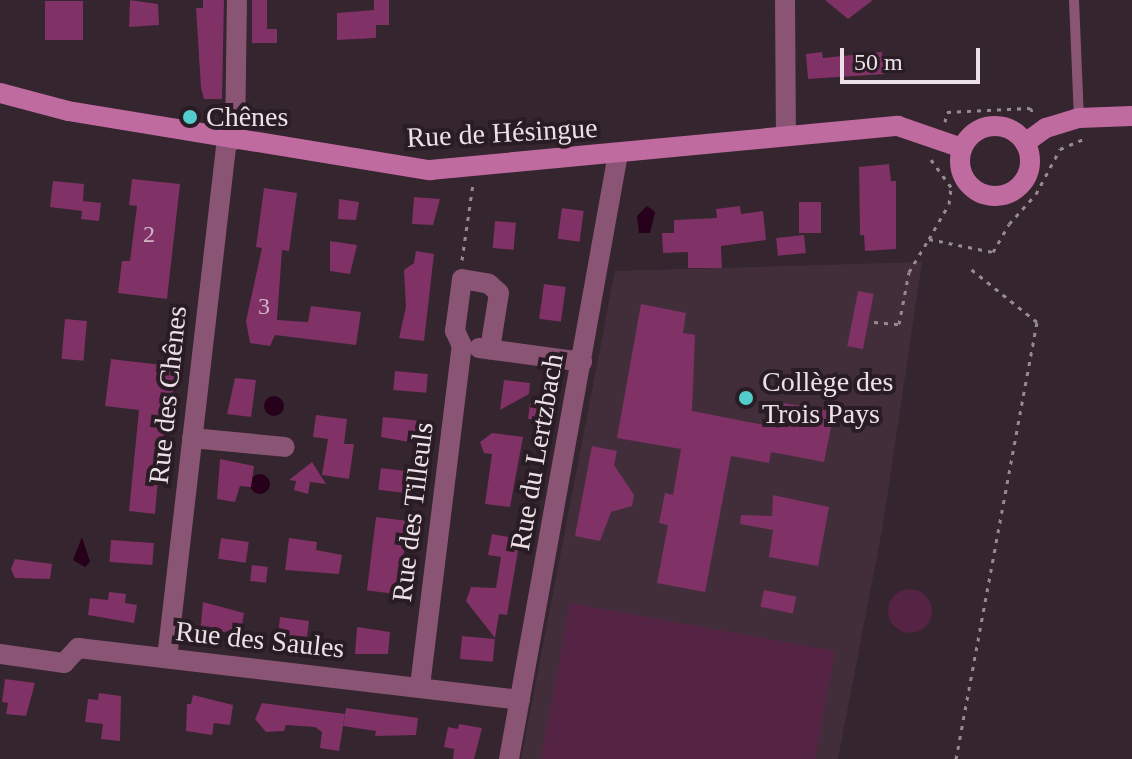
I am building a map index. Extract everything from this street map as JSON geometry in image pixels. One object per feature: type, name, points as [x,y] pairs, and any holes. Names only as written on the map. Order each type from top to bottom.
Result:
[{"type":"main road","name":"Rue de Hésingue","points":[[0,93],[231,140],[392,167],[475,168],[898,126],[962,148]]},
{"type":"main road","points":[[1025,143],[1046,128],[1079,118],[1132,116]]},
{"type":"main road","points":[[987,127],[1009,129],[1025,143],[1030,155],[1025,179],[1007,194],[997,195],[971,187],[960,162],[962,148],[987,127]]},
{"type":"street","name":"Rue des Chênes","points":[[167,658],[231,140],[237,0]]},
{"type":"street","points":[[785,0],[786,135]]},
{"type":"street","name":"Rue du Lertzbach","points":[[509,759],[618,154]]},
{"type":"street","points":[[462,279],[489,284],[499,293],[490,349]]},
{"type":"street","name":"Rue des Tilleuls","points":[[420,686],[462,346],[455,331],[462,279]]},
{"type":"street","points":[[462,346],[582,362]]},
{"type":"street","points":[[192,438],[285,447]]},
{"type":"street","name":"Rue des Saules","points":[[0,654],[64,663],[78,648],[520,700]]},
{"type":"lane","points":[[1074,0],[1079,118]]},
{"type":"path","points":[[929,239],[993,252],[1009,224],[1036,194],[1060,149],[1030,108],[947,112]]},
{"type":"path","points":[[874,322],[899,324],[909,272],[949,204],[951,187],[930,162],[940,140]]},
{"type":"path","points":[[462,279],[475,168]]},
{"type":"path","points":[[956,759],[1037,322],[971,269]]},
{"type":"shaded area","points":[[647,206],[655,212],[650,233],[639,233],[637,216]]},
{"type":"shaded area","name":"Collège des Trois Pays","points":[[922,262],[883,525],[838,759],[521,759],[615,271]]},
{"type":"shaded area","points":[[274,396],[281,399],[284,406],[281,413],[274,416],[267,413],[264,406],[267,399]]},
{"type":"shaded area","points":[[260,474],[267,477],[270,484],[267,491],[260,494],[253,491],[250,484],[253,477]]},
{"type":"shaded area","points":[[82,537],[90,562],[85,567],[73,560]]},
{"type":"shaded area","points":[[910,589],[925,596],[932,611],[925,626],[910,633],[895,626],[888,611],[895,596]]},
{"type":"shaded area","points":[[570,603],[835,651],[815,759],[541,759]]},
{"type":"building","points":[[130,0],[158,4],[159,25],[129,27]]},
{"type":"building","points":[[203,0],[224,0],[222,99],[204,99],[201,88],[196,8],[203,8]]},
{"type":"building","points":[[252,0],[267,0],[267,29],[277,29],[277,43],[252,43]]},
{"type":"building","points":[[374,0],[389,0],[389,25],[376,25],[376,38],[337,40],[337,13],[374,10]]},
{"type":"building","points":[[825,0],[873,0],[848,19]]},
{"type":"building","points":[[45,1],[83,1],[83,40],[45,40]]},
{"type":"building","points":[[822,52],[823,58],[882,52],[884,74],[808,79],[806,54]]},
{"type":"building","points":[[889,164],[891,181],[896,181],[896,249],[865,251],[864,235],[860,235],[859,167]]},
{"type":"building","points":[[132,179],[180,184],[167,299],[118,293],[122,261],[130,261],[137,206],[129,205]]},
{"type":"building","points":[[53,181],[84,184],[83,201],[101,203],[99,221],[81,219],[82,211],[50,207]]},
{"type":"building","points":[[264,188],[297,193],[289,251],[282,250],[277,320],[308,322],[311,306],[361,312],[356,345],[275,335],[270,346],[250,343],[246,321],[262,248],[256,247]]},
{"type":"building","points":[[414,197],[440,199],[433,225],[412,224]]},
{"type":"building","points":[[339,199],[359,202],[356,220],[338,219]]},
{"type":"building","points":[[799,202],[821,202],[821,233],[799,233]]},
{"type":"building","points":[[740,206],[741,214],[763,211],[766,240],[721,246],[722,268],[688,268],[688,252],[663,253],[662,233],[674,233],[674,220],[717,218],[716,209]]},
{"type":"building","points":[[562,208],[584,211],[579,242],[558,239]]},
{"type":"building","points":[[495,221],[516,223],[514,250],[493,248]]},
{"type":"building","points":[[804,235],[806,253],[778,256],[776,238]]},
{"type":"building","points":[[330,241],[357,245],[350,274],[330,271]]},
{"type":"building","points":[[416,251],[434,254],[424,341],[399,338],[406,307],[404,270],[414,263]]},
{"type":"building","points":[[544,284],[566,287],[561,322],[539,319]]},
{"type":"building","points":[[858,291],[874,294],[863,349],[847,346]]},
{"type":"building","points":[[641,304],[686,313],[683,333],[695,335],[692,411],[779,428],[784,403],[834,412],[824,462],[771,452],[769,463],[731,456],[705,592],[657,583],[668,525],[659,523],[665,493],[673,495],[681,449],[617,438]]},
{"type":"building","points":[[65,319],[87,321],[83,361],[62,359]]},
{"type":"building","points":[[111,359],[178,367],[160,453],[155,514],[129,511],[139,410],[105,406]]},
{"type":"building","points":[[395,371],[428,374],[426,393],[393,390]]},
{"type":"building","points":[[235,378],[256,380],[251,417],[227,414]]},
{"type":"building","points":[[504,380],[530,383],[529,394],[500,410]]},
{"type":"building","points":[[530,403],[546,405],[544,421],[528,419]]},
{"type":"building","points":[[316,415],[347,419],[344,444],[354,444],[349,479],[322,475],[328,439],[313,437]]},
{"type":"building","points":[[383,417],[423,421],[420,444],[381,437]]},
{"type":"building","points":[[492,433],[523,437],[510,507],[485,504],[492,454],[484,453],[480,442]]},
{"type":"building","points":[[592,446],[617,451],[614,465],[634,495],[632,506],[611,512],[600,541],[575,536]]},
{"type":"building","points":[[220,459],[254,466],[251,487],[240,486],[235,502],[217,499]]},
{"type":"building","points":[[312,462],[326,484],[310,482],[308,494],[294,490],[296,481],[289,480]]},
{"type":"building","points":[[381,468],[414,472],[411,494],[378,490]]},
{"type":"building","points":[[773,495],[829,507],[818,566],[769,557],[773,530],[740,524],[741,515],[772,516]]},
{"type":"building","points":[[376,517],[408,521],[399,594],[367,590]]},
{"type":"building","points":[[492,534],[520,539],[507,615],[499,614],[495,638],[466,601],[471,587],[496,588],[501,557],[488,555]]},
{"type":"building","points":[[221,538],[249,542],[246,563],[218,559]]},
{"type":"building","points":[[289,538],[317,542],[316,550],[342,555],[339,574],[285,570]]},
{"type":"building","points":[[111,540],[154,543],[152,565],[109,562]]},
{"type":"building","points":[[15,559],[52,564],[50,579],[15,578],[11,569]]},
{"type":"building","points":[[252,565],[268,567],[266,583],[250,581]]},
{"type":"building","points":[[764,590],[796,597],[793,613],[760,607]]},
{"type":"building","points":[[109,592],[126,594],[125,603],[137,605],[134,623],[88,615],[90,598],[108,600]]},
{"type":"building","points":[[203,602],[244,613],[241,631],[200,633]]},
{"type":"building","points":[[280,617],[309,621],[307,637],[299,637],[298,647],[277,644]]},
{"type":"building","points":[[357,627],[390,632],[388,654],[355,654]]},
{"type":"building","points":[[462,636],[495,639],[493,662],[460,659]]},
{"type":"building","points":[[5,679],[35,683],[26,716],[6,714],[8,703],[2,702]]},
{"type":"building","points":[[99,693],[121,696],[120,741],[101,739],[103,724],[85,722],[88,699],[98,700]]},
{"type":"building","points":[[193,695],[233,705],[230,725],[214,723],[212,735],[186,731],[187,704],[191,704]]},
{"type":"building","points":[[262,703],[345,714],[339,751],[320,748],[322,732],[315,727],[286,725],[284,731],[266,732],[255,719]]},
{"type":"building","points":[[346,708],[418,718],[416,735],[375,736],[376,731],[343,726]]},
{"type":"building","points":[[459,724],[482,728],[474,759],[453,759],[454,749],[444,747],[448,727],[458,729]]},
{"type":"place","name":"Chênes","points":[[190,117]]},
{"type":"place","name":"Collège des Trois Pays","points":[[746,398]]}]
